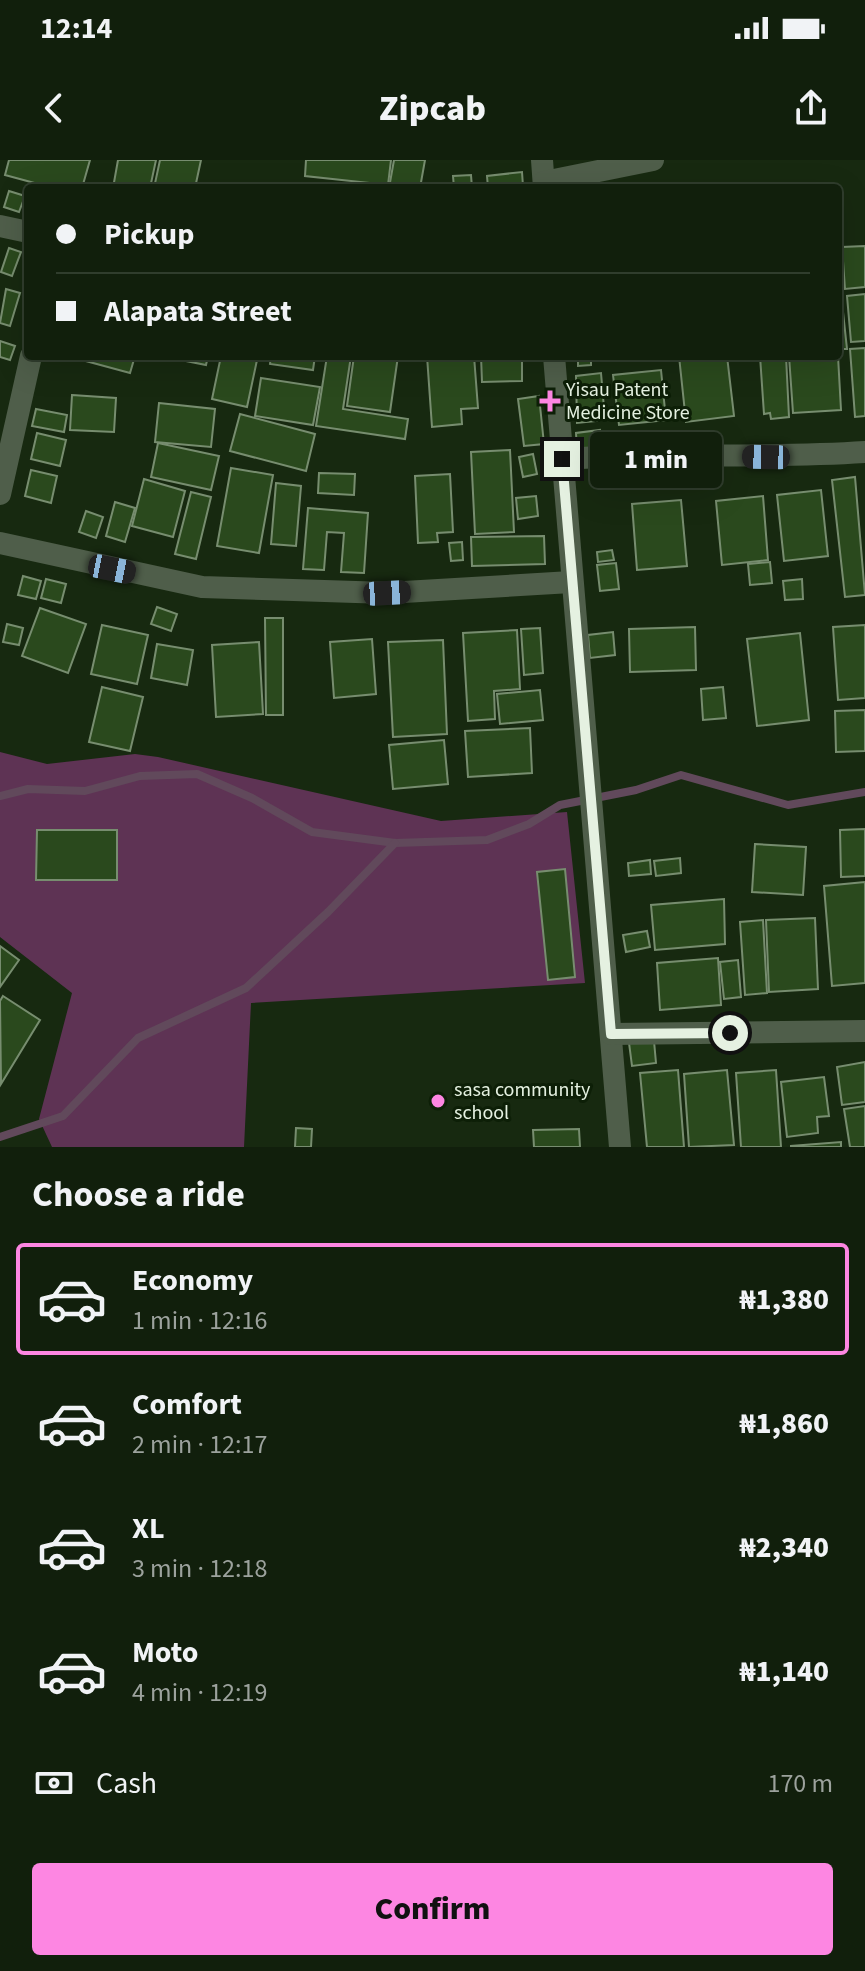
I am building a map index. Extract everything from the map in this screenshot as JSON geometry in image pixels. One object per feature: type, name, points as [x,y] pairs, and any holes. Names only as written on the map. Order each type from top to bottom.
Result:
[{"type":"street","points":[[544,177],[653,160]]},
{"type":"street","points":[[0,226],[24,231]]},
{"type":"street","points":[[0,494],[30,360]]},
{"type":"street","points":[[554,360],[620,1147]]},
{"type":"street","points":[[562,459],[641,453],[792,457],[865,452]]},
{"type":"street","points":[[0,543],[202,587],[387,593],[571,582]]},
{"type":"street","points":[[611,1034],[865,1031]]},
{"type":"shaded area","points":[[0,752],[47,764],[135,754],[158,757],[441,821],[567,812],[585,983],[251,1003],[244,1147],[52,1147],[39,1119],[72,993],[0,937]]},
{"type":"building","points":[[9,160],[90,160],[83,184],[38,184],[5,175]]},
{"type":"building","points":[[118,160],[156,160],[151,184],[114,184]]},
{"type":"building","points":[[160,160],[201,160],[196,184],[155,184]]},
{"type":"building","points":[[306,160],[391,160],[388,184],[305,176]]},
{"type":"building","points":[[394,160],[425,160],[421,184],[390,184]]},
{"type":"building","points":[[522,172],[523,184],[488,184],[487,176]]},
{"type":"building","points":[[471,175],[472,184],[454,184],[453,176]]},
{"type":"building","points":[[9,191],[24,196],[19,212],[4,207]]},
{"type":"building","points":[[865,246],[865,287],[845,289],[842,247]]},
{"type":"building","points":[[9,248],[21,252],[12,276],[1,272]]},
{"type":"building","points":[[6,289],[20,293],[10,326],[0,323]]},
{"type":"building","points":[[865,294],[865,341],[851,342],[847,296]]},
{"type":"building","points":[[842,312],[843,312],[847,349],[842,349]]},
{"type":"building","points":[[0,341],[15,346],[10,360],[0,357]]},
{"type":"building","points":[[865,348],[865,416],[855,417],[850,349]]},
{"type":"building","points":[[82,360],[134,360],[130,373]]},
{"type":"building","points":[[181,360],[207,360],[206,365]]},
{"type":"building","points":[[220,360],[257,360],[247,407],[212,399]]},
{"type":"building","points":[[270,360],[314,360],[313,370],[270,364]]},
{"type":"building","points":[[326,360],[350,360],[343,409],[408,419],[405,439],[316,426]]},
{"type":"building","points":[[353,360],[397,360],[390,412],[347,406]]},
{"type":"building","points":[[427,360],[474,360],[478,408],[461,409],[462,424],[432,427]]},
{"type":"building","points":[[481,360],[522,360],[522,381],[482,382]]},
{"type":"building","points":[[578,360],[591,360],[591,365],[578,366]]},
{"type":"building","points":[[679,360],[727,360],[734,416],[686,422]]},
{"type":"building","points":[[760,360],[786,360],[789,417],[771,419],[770,413],[764,414]]},
{"type":"building","points":[[789,360],[838,360],[841,410],[793,413]]},
{"type":"building","points":[[661,370],[666,420],[619,425],[613,375]]},
{"type":"building","points":[[601,373],[605,420],[577,423],[576,376]]},
{"type":"building","points":[[261,378],[320,387],[313,425],[255,416]]},
{"type":"building","points":[[72,395],[116,398],[114,432],[70,430]]},
{"type":"building","points":[[539,396],[544,444],[524,446],[518,399]]},
{"type":"building","points":[[159,403],[215,409],[211,447],[155,442]]},
{"type":"building","points":[[36,409],[67,415],[64,432],[32,426]]},
{"type":"building","points":[[240,414],[315,434],[306,471],[230,451]]},
{"type":"building","points":[[600,430],[601,448],[577,450],[576,433]]},
{"type":"building","points":[[37,433],[66,440],[60,466],[31,459]]},
{"type":"building","points":[[158,443],[219,456],[211,490],[151,477]]},
{"type":"building","points":[[510,450],[514,532],[475,534],[471,452]]},
{"type":"building","points":[[533,454],[537,474],[523,477],[519,457]]},
{"type":"building","points":[[231,468],[273,475],[259,553],[217,546]]},
{"type":"building","points":[[31,470],[57,476],[51,503],[25,496]]},
{"type":"building","points":[[319,473],[355,474],[354,495],[318,493]]},
{"type":"building","points":[[450,474],[453,532],[437,533],[438,542],[418,543],[415,476]]},
{"type":"building","points":[[855,477],[865,595],[845,597],[832,480]]},
{"type":"building","points":[[144,479],[185,491],[173,537],[132,526]]},
{"type":"building","points":[[276,483],[301,486],[296,546],[271,544]]},
{"type":"building","points":[[821,490],[828,556],[784,561],[777,495]]},
{"type":"building","points":[[191,492],[211,497],[196,559],[175,554]]},
{"type":"building","points":[[536,496],[538,516],[518,519],[516,498]]},
{"type":"building","points":[[763,496],[768,560],[722,565],[716,501]]},
{"type":"building","points":[[681,500],[687,566],[637,570],[632,504]]},
{"type":"building","points":[[115,502],[135,508],[125,542],[106,536]]},
{"type":"building","points":[[308,508],[368,513],[364,573],[341,572],[344,533],[327,532],[324,570],[303,569]]},
{"type":"building","points":[[86,511],[103,517],[96,538],[79,532]]},
{"type":"building","points":[[544,536],[545,564],[472,566],[471,537]]},
{"type":"building","points":[[462,542],[463,560],[451,561],[449,543]]},
{"type":"building","points":[[612,550],[614,560],[598,562],[597,552]]},
{"type":"building","points":[[770,562],[772,583],[750,585],[748,564]]},
{"type":"building","points":[[616,563],[619,589],[600,591],[597,565]]},
{"type":"building","points":[[23,576],[41,581],[36,599],[18,595]]},
{"type":"building","points":[[46,579],[66,584],[61,603],[41,598]]},
{"type":"building","points":[[802,579],[803,599],[785,600],[783,581]]},
{"type":"building","points":[[157,607],[177,614],[171,631],[151,624]]},
{"type":"building","points":[[40,608],[86,624],[68,673],[22,656]]},
{"type":"building","points":[[265,618],[283,618],[283,715],[266,715]]},
{"type":"building","points":[[7,624],[23,628],[19,645],[3,642]]},
{"type":"building","points":[[102,625],[148,635],[137,684],[91,674]]},
{"type":"building","points":[[865,625],[865,698],[838,700],[833,627]]},
{"type":"building","points":[[695,627],[696,670],[630,672],[629,629]]},
{"type":"building","points":[[540,628],[543,673],[524,675],[521,629]]},
{"type":"building","points":[[517,630],[520,689],[494,691],[495,719],[468,721],[463,633]]},
{"type":"building","points":[[613,632],[615,655],[590,658],[588,635]]},
{"type":"building","points":[[800,633],[809,720],[757,726],[747,639]]},
{"type":"building","points":[[372,639],[376,694],[334,698],[330,642]]},
{"type":"building","points":[[443,640],[447,734],[393,737],[388,642]]},
{"type":"building","points":[[259,642],[263,714],[216,717],[212,645]]},
{"type":"building","points":[[157,644],[193,650],[187,685],[151,678]]},
{"type":"building","points":[[102,687],[143,697],[130,751],[89,742]]},
{"type":"building","points":[[723,687],[726,718],[703,720],[701,689]]},
{"type":"building","points":[[540,690],[543,720],[500,724],[497,694]]},
{"type":"building","points":[[865,710],[865,751],[836,752],[835,711]]},
{"type":"building","points":[[530,728],[532,773],[468,777],[465,731]]},
{"type":"building","points":[[444,740],[448,784],[393,789],[389,745]]},
{"type":"building","points":[[865,829],[865,876],[841,877],[840,830]]},
{"type":"building","points":[[37,830],[117,830],[117,880],[36,880]]},
{"type":"building","points":[[755,844],[806,847],[803,895],[752,892]]},
{"type":"building","points":[[680,858],[681,873],[656,876],[654,861]]},
{"type":"building","points":[[650,860],[651,874],[629,876],[628,863]]},
{"type":"building","points":[[565,869],[575,977],[548,980],[537,872]]},
{"type":"building","points":[[865,882],[865,983],[832,986],[824,886]]},
{"type":"building","points":[[724,899],[725,944],[655,950],[651,905]]},
{"type":"building","points":[[815,918],[818,989],[769,992],[766,920]]},
{"type":"building","points":[[763,920],[767,993],[745,995],[740,922]]},
{"type":"building","points":[[647,931],[650,947],[626,952],[623,935]]},
{"type":"building","points":[[0,946],[19,960],[0,987]]},
{"type":"building","points":[[718,958],[721,1005],[660,1010],[657,963]]},
{"type":"building","points":[[738,960],[741,997],[724,999],[720,962]]},
{"type":"building","points":[[3,996],[40,1020],[1,1084],[0,1001]]},
{"type":"building","points":[[654,1041],[656,1063],[632,1066],[629,1043]]},
{"type":"building","points":[[865,1062],[865,1102],[842,1105],[837,1067]]},
{"type":"building","points":[[678,1070],[684,1147],[647,1147],[640,1073]]},
{"type":"building","points":[[727,1070],[734,1145],[689,1147],[684,1074]]},
{"type":"building","points":[[776,1070],[781,1147],[741,1147],[736,1073]]},
{"type":"building","points":[[824,1077],[829,1116],[817,1117],[818,1133],[787,1137],[781,1082]]},
{"type":"building","points":[[865,1106],[865,1147],[850,1147],[844,1109]]},
{"type":"building","points":[[296,1128],[312,1129],[311,1147],[295,1147]]},
{"type":"building","points":[[579,1129],[580,1147],[534,1147],[533,1130]]},
{"type":"building","points":[[841,1142],[841,1147],[791,1147],[791,1146]]},
{"type":"waterway","points":[[0,796],[28,789],[85,791],[140,776],[197,774],[252,798],[312,832],[395,843],[487,840],[529,824],[560,805],[636,790],[681,775],[788,805],[865,792]]},
{"type":"waterway","points":[[0,1137],[63,1116],[138,1038],[246,988],[328,912],[395,843]]},
{"type":"place","name":"Yisau Patent Medicine Store","points":[[550,401]]},
{"type":"place","name":"sasa community school","points":[[438,1101]]},
{"type":"route","points":[[562,459],[611,1034],[730,1033]]}]
